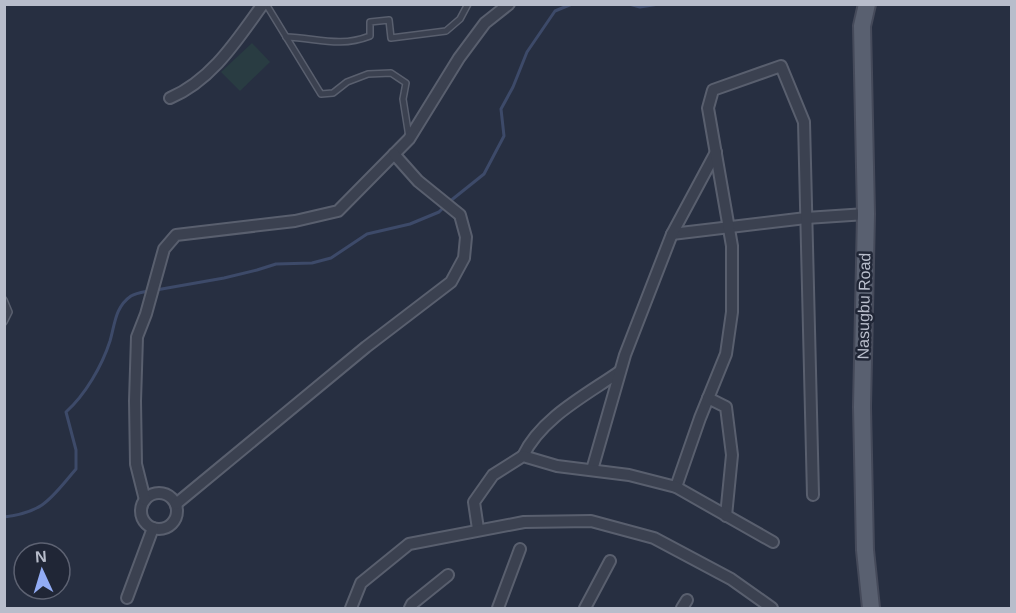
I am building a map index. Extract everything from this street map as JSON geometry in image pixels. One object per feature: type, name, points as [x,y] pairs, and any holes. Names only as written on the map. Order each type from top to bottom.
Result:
[{"type":"main road","name":"Nasugbu Road","points":[[867,4],[862,26],[866,214],[862,407],[865,550],[871,609]]},
{"type":"street","points":[[170,98],[187,91],[204,78],[264,4]]},
{"type":"street","points":[[145,500],[136,465],[137,337],[146,314],[164,249],[176,235],[295,221],[338,211],[409,139],[459,58],[485,23],[509,4]]},
{"type":"street","points":[[676,487],[726,354],[732,312],[732,246],[708,108],[713,90],[781,66],[804,122],[813,495]]},
{"type":"street","points":[[592,470],[620,372],[672,234],[716,152]]},
{"type":"street","points":[[176,504],[289,410],[451,282],[464,258],[466,237],[460,215],[418,181],[394,154]]},
{"type":"street","points":[[672,234],[806,218],[866,214]]},
{"type":"street","points":[[478,529],[474,502],[493,474],[523,456],[529,444],[554,417],[620,372]]},
{"type":"street","points":[[708,398],[726,407],[732,455],[726,516]]},
{"type":"street","points":[[523,456],[557,466],[629,475],[676,487],[773,542]]},
{"type":"street","points":[[162,493],[176,504],[177,515],[172,524],[163,529],[153,528],[143,518],[141,509],[145,500],[154,494],[162,493]]},
{"type":"street","points":[[351,609],[361,583],[408,544],[524,522],[591,521],[654,538],[731,579],[772,609]]},
{"type":"street","points":[[127,598],[153,528]]},
{"type":"street","points":[[498,609],[520,549]]},
{"type":"street","points":[[585,609],[609,561]]},
{"type":"street","points":[[410,609],[412,604],[448,575]]},
{"type":"lane","points":[[264,4],[321,94],[333,93],[346,82],[368,74],[391,73],[406,83],[403,99],[409,139]]},
{"type":"lane","points":[[286,37],[332,43],[356,41],[370,36],[370,22],[389,20],[391,38],[446,31],[460,19],[468,4]]},
{"type":"lane","points":[[4,300],[9,312],[4,322]]},
{"type":"shaded area","points":[[252,43],[270,62],[240,91],[221,72]]},
{"type":"waterway","points":[[449,202],[484,174],[504,136],[501,109],[527,52],[555,11],[572,4]]},
{"type":"waterway","points":[[629,4],[640,7],[659,4]]},
{"type":"waterway","points":[[156,290],[224,278],[276,264],[312,263],[331,258],[367,234],[410,224],[439,212],[445,206]]},
{"type":"waterway","points":[[4,517],[18,515],[46,502],[76,469],[76,450],[66,412],[80,397],[98,370],[107,351],[116,316],[122,305],[131,296],[149,291]]}]
